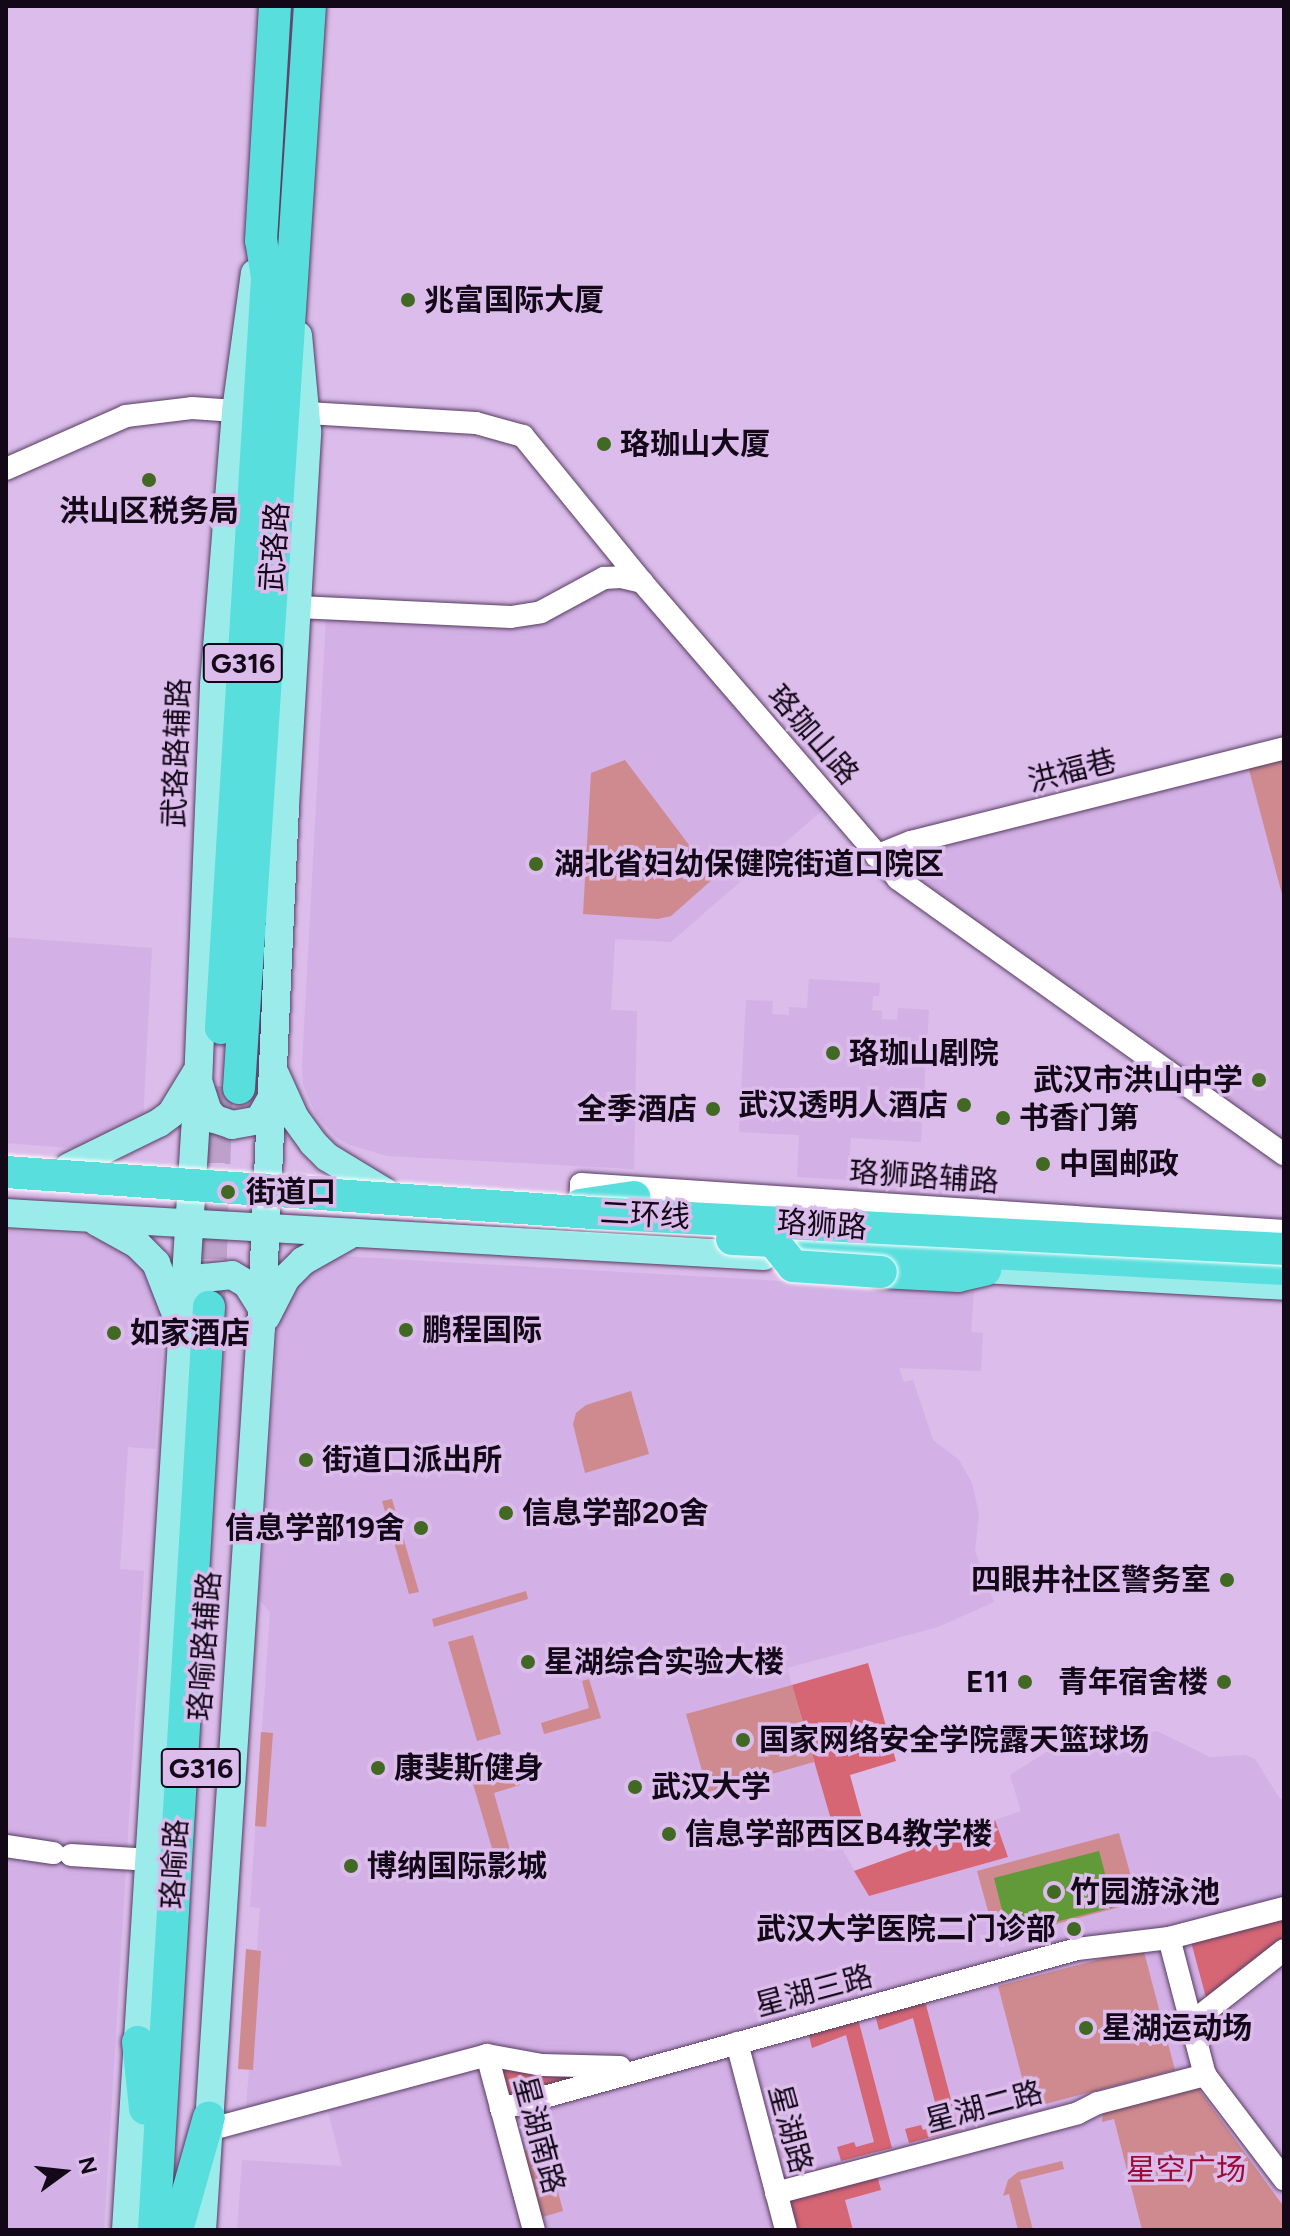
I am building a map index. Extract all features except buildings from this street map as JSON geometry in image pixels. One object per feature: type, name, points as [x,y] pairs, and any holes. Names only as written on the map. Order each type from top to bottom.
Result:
[{"type":"highway","name":"武珞路","points":[[213,1082],[267,293],[261,241],[275,6]]},
{"type":"highway","name":"武珞路","points":[[213,1082],[291,282],[310,6]]},
{"type":"highway","name":"二环线","points":[[6,1172],[592,1213],[1283,1245]]},
{"type":"highway","name":"二环线","points":[[6,1193],[773,1241],[1283,1245]]},
{"type":"highway","points":[[580,1205],[634,1197],[1102,1223],[1139,1240]]},
{"type":"highway","points":[[773,1241],[793,1266],[958,1276],[985,1270]]},
{"type":"highway","name":"珞喻路","points":[[165,2223],[207,1303]]},
{"type":"highway","points":[[138,2042],[165,2223]]},
{"type":"highway","points":[[165,2223],[208,2124]]},
{"type":"main road","name":"武珞路辅路","points":[[188,1222],[191,1177],[213,1082],[214,685],[236,411],[261,241]]},
{"type":"main road","points":[[265,1227],[307,413],[291,282]]},
{"type":"main road","points":[[272,1067],[295,1118],[313,1143],[327,1157],[385,1192]]},
{"type":"main road","points":[[213,1082],[208,1111],[215,1119],[232,1125],[259,1120],[271,1099]]},
{"type":"main road","points":[[6,1160],[69,1167],[159,1123],[182,1099],[213,1082]]},
{"type":"main road","name":"珞狮路","points":[[69,1167],[580,1205],[1283,1245]]},
{"type":"main road","points":[[6,1213],[85,1217],[137,1244],[156,1263],[182,1332]]},
{"type":"main road","name":"珞狮路","points":[[85,1217],[1284,1286]]},
{"type":"main road","name":"珞喻路辅路","points":[[126,2230],[182,1332],[207,1303],[188,1222]]},
{"type":"main road","name":"珞喻路辅路","points":[[202,2230],[262,1318],[265,1227]]},
{"type":"main road","points":[[262,1318],[279,1289],[312,1253],[355,1232]]},
{"type":"main road","points":[[207,1303],[204,1278],[232,1275],[247,1284],[262,1318]]},
{"type":"street","points":[[6,469],[126,416],[192,408],[236,411]]},
{"type":"street","name":"珞珈山路","points":[[307,413],[476,423],[523,436],[642,582],[876,856],[911,890],[1283,1154]]},
{"type":"street","points":[[298,607],[511,617],[541,612],[604,578],[621,577],[642,582]]},
{"type":"street","name":"洪福巷","points":[[876,856],[911,842],[1284,748]]},
{"type":"street","points":[[6,1846],[62,1854],[151,1860]]},
{"type":"street","name":"星湖三路","points":[[501,2109],[1077,1949],[1169,1938],[1284,1908]]},
{"type":"street","points":[[1169,1938],[1205,2075],[1284,2179]]},
{"type":"street","points":[[1191,2023],[1284,1950]]},
{"type":"street","name":"星湖路","points":[[737,2043],[786,2230]]},
{"type":"street","points":[[208,2124],[487,2055],[572,2067],[657,2066]]},
{"type":"street","name":"星湖南路","points":[[487,2055],[534,2230]]},
{"type":"street","name":"星湖二路","points":[[776,2193],[1078,2113],[1098,2103],[1205,2075]]},
{"type":"shaded area","name":"湖北省妇幼保健院街道口院区","points":[[606,585],[636,587],[826,807],[671,942],[615,939],[611,1010],[637,1011],[634,1169],[388,1156],[349,1145],[336,1137],[316,1115],[303,1084],[302,1066],[326,618],[511,626]]},
{"type":"shaded area","points":[[1284,757],[1284,1140],[890,862],[898,854]]},
{"type":"shaded area","points":[[6,937],[152,948],[142,1142],[85,1149],[6,1143]]},
{"type":"shaded area","name":"珞珈山剧院","points":[[809,979],[880,983],[879,996],[873,996],[872,1010],[882,1011],[882,1019],[897,1020],[898,1008],[929,1010],[921,1142],[851,1138],[848,1180],[797,1177],[799,1135],[739,1132],[746,1000],[773,1001],[772,1014],[789,1015],[789,1007],[807,1008]]},
{"type":"shaded area","points":[[6,1231],[122,1238],[166,1289],[155,1449],[128,1447],[120,1569],[144,1571],[104,2230],[6,2230]]},
{"type":"shaded area","name":"武汉大学","points":[[339,1256],[974,1292],[971,1332],[983,1333],[981,1371],[899,1368],[904,1382],[913,1380],[933,1440],[959,1460],[972,1483],[979,1514],[975,1551],[994,1602],[938,1627],[787,1668],[837,1840],[869,1896],[1008,1857],[995,1820],[1021,1811],[1010,1775],[1048,1751],[1115,1734],[1117,1741],[1157,1731],[1210,1757],[1245,1755],[1255,1759],[1280,1799],[1284,1799],[1284,2230],[237,2230],[242,2160],[342,2166],[328,2112],[316,2114],[309,2092],[246,2108],[249,2070],[253,2069],[261,1951],[257,1950],[260,1908],[250,1907],[270,1613],[259,1599],[260,1571],[278,1322],[290,1285]]},
{"type":"shaded area","points":[[868,1663],[896,1761],[850,1775],[863,1822],[834,1830],[792,1685]]},
{"type":"shaded area","points":[[995,1820],[1008,1857],[869,1896],[854,1871]]},
{"type":"shaded area","name":"竹园游泳池","points":[[1099,1851],[1114,1907],[1008,1934],[994,1878]]},
{"type":"shaded area","points":[[1284,1914],[1284,1944],[1208,2005],[1190,1938]]},
{"type":"shaded area","points":[[925,2001],[959,2130],[909,2143],[905,2129],[921,2125],[923,2130],[941,2125],[913,2018],[879,2030],[875,2014]]},
{"type":"shaded area","points":[[858,2019],[892,2148],[841,2161],[837,2147],[854,2142],[856,2147],[874,2142],[846,2035],[812,2048],[808,2032]]},
{"type":"shaded area","points":[[504,2048],[597,2062],[601,2074],[507,2100],[494,2051]]},
{"type":"shaded area","points":[[876,2171],[881,2190],[845,2200],[853,2230],[794,2230],[785,2195]]},
{"type":"green space","points":[[1284,757],[1284,902],[1248,766]]},
{"type":"green space","points":[[625,760],[714,878],[671,916],[658,919],[583,914],[591,773]]},
{"type":"green space","points":[[631,1391],[649,1454],[585,1473],[573,1424],[576,1413],[586,1405]]},
{"type":"green space","points":[[392,1499],[419,1592],[409,1594],[382,1501]]},
{"type":"green space","points":[[526,1591],[528,1599],[434,1627],[432,1619]]},
{"type":"green space","points":[[473,1635],[501,1734],[477,1741],[448,1642]]},
{"type":"green space","points":[[589,1679],[601,1718],[544,1734],[541,1723],[589,1708],[582,1681]]},
{"type":"green space","name":"国家网络安全学院露天篮球场","points":[[792,1685],[814,1762],[708,1792],[686,1714]]},
{"type":"green space","points":[[261,1732],[273,1733],[266,1827],[255,1826]]},
{"type":"green space","points":[[514,1765],[520,1785],[494,1793],[510,1850],[494,1855],[471,1777]]},
{"type":"green space","points":[[1119,1833],[1138,1902],[996,1940],[977,1871]]},
{"type":"green space","name":"星湖运动场","points":[[1143,1948],[1175,2070],[1030,2108],[998,1986]]},
{"type":"green space","points":[[246,1949],[261,1951],[253,2070],[238,2069]]},
{"type":"green space","name":"星空广场","points":[[1195,2084],[1284,2207],[1284,2230],[1142,2230],[1114,2119],[1102,2122],[1103,2111]]},
{"type":"green space","points":[[546,2145],[563,2211],[536,2219],[519,2152]]},
{"type":"green space","points":[[1062,2161],[1064,2169],[1020,2180],[1033,2230],[1018,2230],[1009,2194],[1003,2196],[1008,2180],[1018,2172]]},
{"type":"tunnel","points":[[209,1307],[217,1086]]},
{"type":"place","name":"兆富国际大厦","points":[[408,300]]},
{"type":"place","name":"珞珈山大厦","points":[[604,444]]},
{"type":"place","name":"洪山区税务局","points":[[149,480]]},
{"type":"place","name":"湖北省妇幼保健院街道口院区","points":[[536,864]]},
{"type":"place","name":"珞珈山剧院","points":[[833,1053]]},
{"type":"place","name":"武汉市洪山中学","points":[[1259,1080]]},
{"type":"place","name":"武汉透明人酒店","points":[[964,1105]]},
{"type":"place","name":"全季酒店","points":[[713,1109]]},
{"type":"place","name":"书香门第","points":[[1003,1118]]},
{"type":"place","name":"中国邮政","points":[[1043,1164]]},
{"type":"place","name":"街道口","points":[[228,1192]]},
{"type":"place","name":"鹏程国际","points":[[406,1330]]},
{"type":"place","name":"如家酒店","points":[[114,1333]]},
{"type":"place","name":"街道口派出所","points":[[306,1460]]},
{"type":"place","name":"信息学部20舍","points":[[506,1513]]},
{"type":"place","name":"信息学部19舍","points":[[421,1528]]},
{"type":"place","name":"四眼井社区警务室","points":[[1227,1580]]},
{"type":"place","name":"星湖综合实验大楼","points":[[528,1662]]},
{"type":"place","name":"E11","points":[[1025,1682]]},
{"type":"place","name":"青年宿舍楼","points":[[1224,1682]]},
{"type":"place","name":"国家网络安全学院露天篮球场","points":[[743,1740]]},
{"type":"place","name":"康斐斯健身","points":[[378,1768]]},
{"type":"place","name":"武汉大学","points":[[635,1787]]},
{"type":"place","name":"信息学部西区B4教学楼","points":[[669,1834]]},
{"type":"place","name":"博纳国际影城","points":[[351,1866]]},
{"type":"place","name":"竹园游泳池","points":[[1054,1892]]},
{"type":"place","name":"武汉大学医院二门诊部","points":[[1074,1929]]},
{"type":"place","name":"星湖运动场","points":[[1086,2028]]}]
